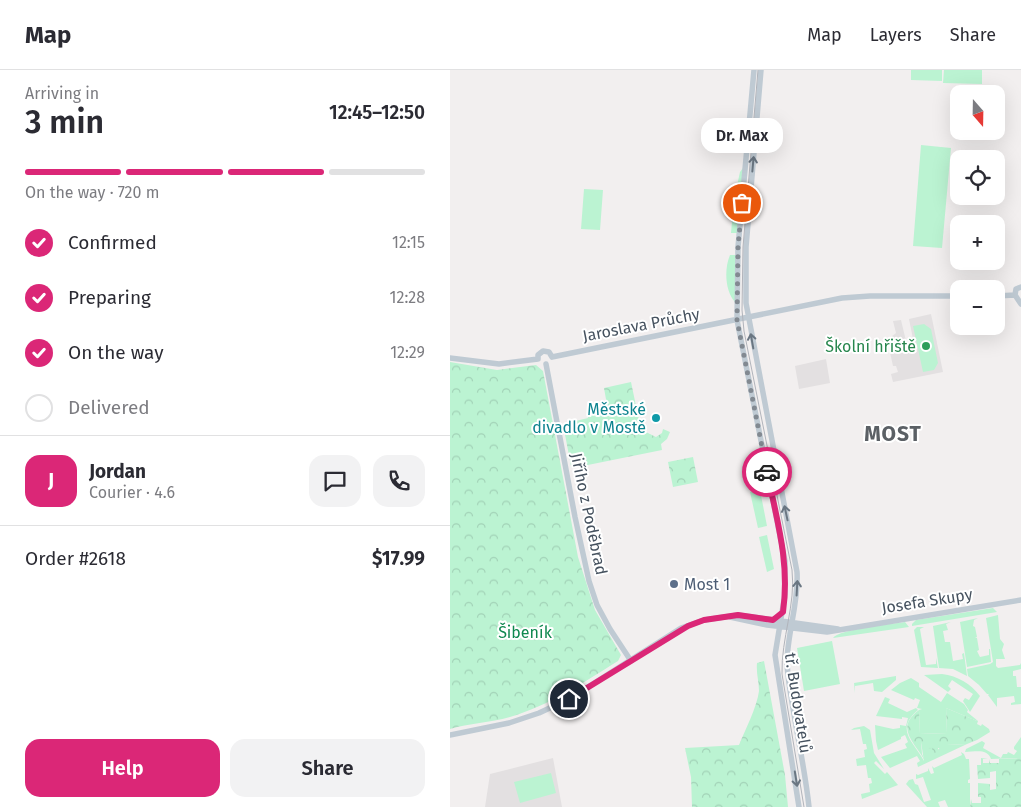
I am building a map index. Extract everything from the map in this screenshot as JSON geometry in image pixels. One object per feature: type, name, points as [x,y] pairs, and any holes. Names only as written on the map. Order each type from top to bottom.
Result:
[{"type":"street","name":"tř. Budovatelů","points":[[754,70],[738,247],[737,320],[785,561],[786,581],[783,612],[775,655],[799,807]]},
{"type":"street","name":"tř. Budovatelů","points":[[761,70],[746,247],[745,286],[748,317],[797,572],[797,594],[787,658],[790,690],[809,807]]},
{"type":"street","points":[[1021,287],[1016,289],[1015,295],[1021,304]]},
{"type":"street","points":[[1005,296],[1015,295]]},
{"type":"street","name":"Jaroslava Průchy","points":[[552,357],[842,298],[950,296]]},
{"type":"street","points":[[450,358],[499,364],[538,359],[546,364],[552,357],[545,350],[539,353],[538,359]]},
{"type":"street","name":"Jiřího z Poděbrad","points":[[546,364],[589,581],[597,605],[631,661]]},
{"type":"street","name":"Josefa Skupy","points":[[450,735],[509,723],[539,713],[569,699],[681,628],[704,620],[738,615],[771,623],[838,629],[1021,601]]},
{"type":"street","points":[[778,635],[771,623],[783,612]]},
{"type":"street","points":[[790,637],[801,627],[794,615]]},
{"type":"shaded area","points":[[931,314],[943,372],[893,382],[891,374],[898,372],[896,366],[893,366],[889,348],[892,347],[891,337],[896,333],[893,321],[901,320],[906,341],[913,339],[909,319]]},
{"type":"shaded area","points":[[826,359],[830,383],[799,389],[795,366]]},
{"type":"shaded area","points":[[553,758],[562,807],[485,807],[490,774]]},
{"type":"green space","points":[[911,70],[942,70],[942,81],[911,80]]},
{"type":"green space","points":[[944,70],[982,70],[982,84],[943,83]]},
{"type":"green space","points":[[921,145],[951,148],[942,248],[913,246]]},
{"type":"green space","points":[[743,168],[737,233],[731,233],[734,200],[736,201],[734,199],[740,172]]},
{"type":"green space","points":[[584,189],[603,190],[600,230],[581,229]]},
{"type":"green space","points":[[730,255],[736,255],[735,302],[729,292],[726,280]]},
{"type":"green space","name":"Školní hřiště","points":[[924,324],[931,329],[938,363],[934,370],[923,372],[913,326]]},
{"type":"green space","name":"Šibeník","points":[[450,362],[497,370],[536,365],[543,371],[578,557],[595,610],[621,655],[618,661],[566,693],[539,706],[502,719],[450,729]]},
{"type":"green space","points":[[631,382],[640,425],[644,431],[656,437],[662,433],[663,429],[670,432],[667,439],[661,444],[662,450],[573,468],[571,466],[563,424],[588,418],[587,409],[607,405],[604,388]]},
{"type":"green space","points":[[693,457],[698,482],[673,487],[668,462]]},
{"type":"green space","points":[[760,490],[767,526],[758,528],[750,492]]},
{"type":"green space","points":[[767,535],[774,569],[767,572],[759,537]]},
{"type":"green space","points":[[993,608],[997,612],[912,626],[916,620]]},
{"type":"green space","points":[[998,615],[1000,639],[1004,644],[1002,650],[1005,659],[996,659],[996,666],[998,668],[1020,665],[1021,663],[1021,669],[1013,671],[1013,676],[1016,676],[1017,687],[1021,687],[1021,704],[1011,705],[1011,703],[1015,702],[1014,696],[997,698],[997,707],[989,694],[968,676],[967,669],[993,662],[986,618]]},
{"type":"green space","points":[[978,618],[974,620],[973,626],[975,627],[977,637],[975,637],[977,638],[979,650],[977,651],[980,657],[989,655],[990,649],[991,662],[967,667],[960,622]]},
{"type":"green space","points":[[905,622],[909,627],[833,638],[845,632]]},
{"type":"green space","points":[[951,622],[946,624],[948,630],[943,631],[945,642],[950,642],[953,661],[963,659],[962,654],[964,653],[967,676],[953,669],[939,668],[933,626]]},
{"type":"green space","points":[[917,627],[924,627],[920,629],[926,665],[936,664],[936,658],[938,668],[921,667],[914,630]]},
{"type":"green space","points":[[832,641],[840,684],[804,691],[797,648]]},
{"type":"green space","points":[[764,661],[785,775],[788,807],[692,807],[691,777],[685,748],[739,745],[758,697],[757,663]]},
{"type":"green space","points":[[942,674],[964,681],[980,696],[970,712],[963,701],[965,698],[969,700],[973,694],[952,680],[948,686],[951,689],[948,692],[924,675]]},
{"type":"green space","points":[[896,676],[896,680],[882,692],[874,691],[873,683],[855,686],[855,693],[854,683]]},
{"type":"green space","points":[[911,678],[919,683],[919,687],[941,702],[947,693],[964,704],[968,710],[967,712],[978,721],[977,724],[977,721],[946,708],[947,733],[920,734],[919,710],[922,709],[917,708],[920,700],[915,698],[914,700],[891,690]]},
{"type":"green space","points":[[885,697],[890,699],[888,703],[907,712],[916,708],[918,710],[907,724],[907,730],[911,742],[924,761],[921,742],[933,748],[933,755],[946,741],[947,745],[967,744],[918,767],[917,763],[920,761],[917,756],[890,768],[881,757],[907,748],[905,744],[908,742],[905,735],[901,739],[878,750],[875,725],[893,729],[900,728],[900,725],[906,726],[908,718],[876,716]]},
{"type":"green space","points":[[946,708],[977,721],[977,740],[967,744],[947,745],[946,741],[946,748],[938,748],[938,755],[933,755],[932,748],[924,749],[924,742],[921,742],[922,754],[926,763],[909,736],[908,724],[911,717],[919,710],[920,734],[947,733]]},
{"type":"green space","points":[[977,724],[981,726],[982,724],[990,732],[977,740]]},
{"type":"green space","points":[[864,726],[870,730],[874,753],[884,769],[876,761],[874,763],[885,774],[887,772],[898,785],[862,799],[861,794],[870,792],[869,784],[872,783],[871,778],[868,778],[866,765],[857,766],[856,759],[865,757],[864,750],[867,749],[866,744],[863,744],[860,729],[851,730]]},
{"type":"green space","points":[[1021,737],[1021,758],[991,759],[984,752],[965,752],[966,749],[982,741],[985,743],[983,748],[1001,758],[1003,754],[1008,752],[1014,755],[1017,751],[1014,747]]},
{"type":"green space","points":[[961,752],[966,759],[969,759],[970,807],[948,807],[945,800],[938,802],[940,807],[927,807],[906,784],[909,780],[913,779],[915,784],[918,785],[924,802],[931,800],[923,777],[916,779],[916,774],[928,771],[928,768],[931,774],[934,773],[932,766],[934,768],[962,755]]},
{"type":"green space","points":[[981,758],[988,759],[983,759],[983,763],[989,763],[990,759],[990,763],[999,763],[999,759],[1021,758],[1021,807],[970,807],[971,799],[972,803],[981,803],[981,797],[978,797],[978,783],[990,784],[990,790],[996,789],[996,771],[990,772],[990,778],[978,779],[977,765],[981,765]]},
{"type":"green space","points":[[551,773],[556,793],[520,803],[514,782]]},
{"type":"tram line","points":[[758,70],[743,247],[742,310],[744,331],[792,570],[792,596],[782,661],[782,674],[804,807]]},
{"type":"way so far","points":[[742,203],[738,247],[737,320],[767,472]]},
{"type":"place","name":"Dr. Max","points":[[742,203]]},
{"type":"place","name":"Školní hřiště","points":[[926,346]]},
{"type":"place","name":"Městské divadlo v Mostě","points":[[656,418]]},
{"type":"place","name":"Most 1","points":[[674,584]]},
{"type":"district","name":"MOST","points":[[893,434]]},
{"type":"route","points":[[569,699],[681,628],[704,620],[738,615],[773,620],[783,612],[786,581],[785,561],[767,472]]}]
